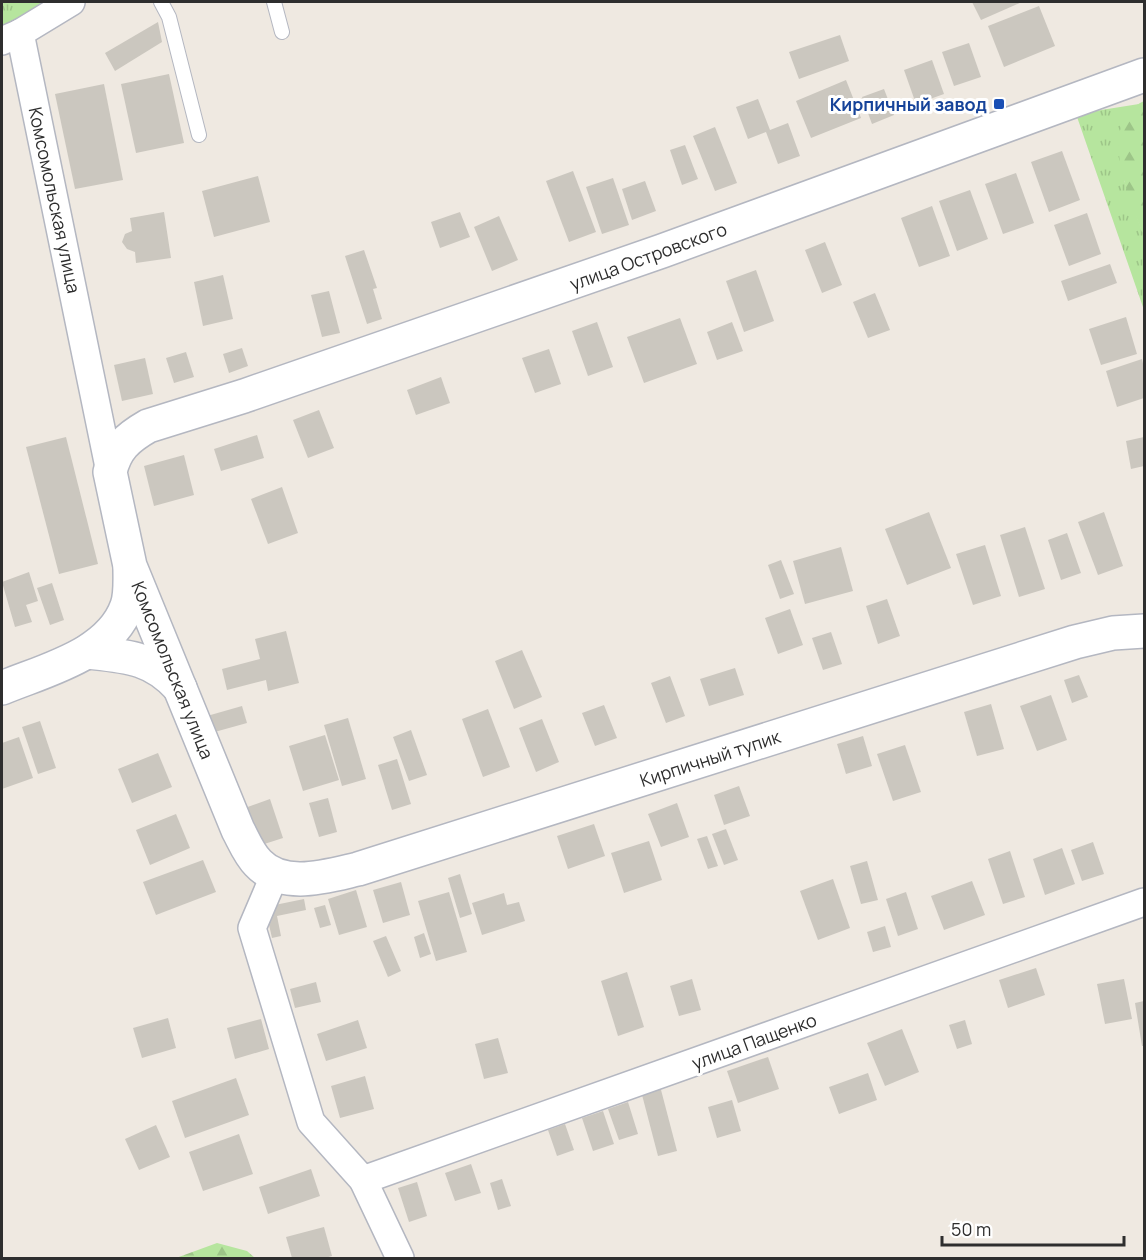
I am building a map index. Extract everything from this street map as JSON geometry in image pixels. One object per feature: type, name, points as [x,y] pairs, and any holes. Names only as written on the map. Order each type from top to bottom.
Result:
[{"type":"street","points":[[11,37],[71,2]]},
{"type":"street","name":"Комсомольская улица","points":[[11,37],[98,409],[130,566],[238,830],[259,864],[275,874]]},
{"type":"street","name":"улица Островского","points":[[110,472],[118,450],[134,434],[148,426],[244,396],[662,251],[1144,75]]},
{"type":"street","name":"улица Островского","points":[[98,409],[109,419],[131,426],[148,426]]},
{"type":"street","points":[[2,688],[87,652],[106,638],[121,622],[129,603],[130,566]]},
{"type":"street","name":"Кирпичный тупик","points":[[275,874],[294,879],[317,878],[358,869],[1075,642],[1113,633],[1144,631]]},
{"type":"street","points":[[87,652],[128,656],[145,661],[172,678],[183,692]]},
{"type":"street","points":[[275,874],[252,928],[311,1122],[363,1180],[400,1258]]},
{"type":"street","name":"улица Пащенко","points":[[363,1180],[1144,902]]},
{"type":"lane","points":[[161,2],[169,17],[199,135]]},
{"type":"lane","points":[[274,2],[282,32]]},
{"type":"green space","points":[[2,2],[54,2],[2,29]]},
{"type":"green space","points":[[1144,101],[1144,237],[1125,184],[1120,164],[1119,144],[1121,127],[1129,112]]},
{"type":"green space","points":[[1139,104],[1127,116],[1124,180],[1144,237],[1144,310],[1076,114]]},
{"type":"green space","points":[[217,1243],[247,1251],[255,1258],[176,1258]]},
{"type":"building","points":[[972,2],[1022,2],[981,20]]},
{"type":"building","points":[[1039,6],[1055,46],[1004,67],[988,26]]},
{"type":"building","points":[[158,22],[162,42],[115,71],[105,53]]},
{"type":"building","points":[[840,35],[849,61],[799,79],[789,52]]},
{"type":"building","points":[[969,43],[981,77],[954,86],[942,52]]},
{"type":"building","points":[[932,60],[944,94],[916,104],[904,70]]},
{"type":"building","points":[[169,74],[184,143],[136,153],[121,84]]},
{"type":"building","points":[[846,80],[861,118],[811,138],[796,101]]},
{"type":"building","points":[[104,84],[123,180],[75,189],[55,94]]},
{"type":"building","points":[[884,89],[894,115],[872,124],[862,97]]},
{"type":"building","points":[[758,99],[770,130],[788,123],[800,156],[778,164],[766,132],[748,139],[736,107]]},
{"type":"building","points":[[715,127],[737,183],[715,191],[693,136]]},
{"type":"building","points":[[685,145],[698,179],[682,185],[670,150]]},
{"type":"building","points":[[1062,151],[1080,200],[1049,212],[1031,162]]},
{"type":"building","points":[[573,171],[596,232],[569,242],[546,181]]},
{"type":"building","points":[[1016,173],[1034,223],[1003,234],[985,184]]},
{"type":"building","points":[[258,176],[270,222],[214,237],[202,191]]},
{"type":"building","points":[[613,178],[629,225],[602,234],[586,187]]},
{"type":"building","points":[[645,181],[656,211],[632,220],[622,189]]},
{"type":"building","points":[[970,190],[988,239],[957,251],[939,201]]},
{"type":"building","points":[[932,206],[950,256],[919,267],[901,218]]},
{"type":"building","points":[[164,212],[171,258],[136,263],[135,252],[127,249],[122,242],[125,234],[132,231],[130,218]]},
{"type":"building","points":[[460,212],[470,237],[440,248],[431,222]]},
{"type":"building","points":[[1087,213],[1101,254],[1069,266],[1054,225]]},
{"type":"building","points":[[499,216],[518,260],[492,271],[474,227]]},
{"type":"building","points":[[825,242],[842,285],[822,293],[805,250]]},
{"type":"building","points":[[364,250],[377,288],[373,289],[382,319],[367,324],[345,256]]},
{"type":"building","points":[[1110,264],[1117,283],[1068,301],[1061,281]]},
{"type":"building","points":[[756,270],[774,321],[744,332],[726,281]]},
{"type":"building","points":[[223,275],[233,319],[203,326],[194,282]]},
{"type":"building","points":[[329,291],[340,333],[322,337],[311,295]]},
{"type":"building","points":[[875,293],[890,330],[868,338],[853,302]]},
{"type":"building","points":[[1126,317],[1137,354],[1101,365],[1089,329]]},
{"type":"building","points":[[680,318],[697,364],[644,383],[627,337]]},
{"type":"building","points":[[597,322],[613,367],[588,376],[572,331]]},
{"type":"building","points":[[732,322],[743,351],[717,360],[707,332]]},
{"type":"building","points":[[242,348],[248,366],[229,373],[223,354]]},
{"type":"building","points":[[549,349],[561,384],[535,393],[522,358]]},
{"type":"building","points":[[186,352],[194,377],[174,383],[166,358]]},
{"type":"building","points":[[145,358],[153,394],[122,401],[114,365]]},
{"type":"building","points":[[1142,359],[1144,398],[1117,407],[1106,371]]},
{"type":"building","points":[[441,377],[450,403],[416,415],[407,390]]},
{"type":"building","points":[[319,410],[334,448],[308,458],[293,420]]},
{"type":"building","points":[[257,435],[264,458],[221,471],[214,449]]},
{"type":"building","points":[[66,437],[98,564],[59,574],[26,447]]},
{"type":"building","points":[[1144,437],[1144,466],[1131,469],[1126,441]]},
{"type":"building","points":[[184,455],[194,495],[154,506],[144,466]]},
{"type":"building","points":[[282,487],[298,533],[268,544],[251,499]]},
{"type":"building","points":[[929,512],[951,568],[907,585],[885,529]]},
{"type":"building","points":[[1104,512],[1123,566],[1098,575],[1078,522]]},
{"type":"building","points":[[1025,527],[1045,589],[1019,597],[1000,535]]},
{"type":"building","points":[[1067,533],[1081,573],[1061,580],[1048,540]]},
{"type":"building","points":[[985,545],[1001,596],[973,605],[956,554]]},
{"type":"building","points":[[841,547],[853,591],[805,604],[793,561]]},
{"type":"building","points":[[781,560],[794,594],[780,599],[768,565]]},
{"type":"building","points":[[29,572],[38,601],[26,605],[32,622],[15,627],[2,582]]},
{"type":"building","points":[[52,583],[64,620],[50,625],[37,588]]},
{"type":"building","points":[[887,599],[900,636],[878,644],[866,606]]},
{"type":"building","points":[[790,609],[803,645],[778,654],[765,618]]},
{"type":"building","points":[[286,631],[299,683],[268,691],[266,680],[227,690],[222,669],[260,659],[255,639]]},
{"type":"building","points":[[831,632],[842,664],[823,670],[812,638]]},
{"type":"building","points":[[522,650],[542,697],[514,709],[495,661]]},
{"type":"building","points":[[735,668],[744,695],[709,706],[700,679]]},
{"type":"building","points":[[1079,675],[1088,697],[1072,703],[1064,680]]},
{"type":"building","points":[[670,676],[685,716],[666,723],[651,683]]},
{"type":"building","points":[[1051,695],[1067,740],[1037,751],[1020,706]]},
{"type":"building","points":[[991,704],[1004,749],[977,756],[964,712]]},
{"type":"building","points":[[604,705],[617,738],[595,746],[582,713]]},
{"type":"building","points":[[242,706],[247,723],[211,733],[207,716]]},
{"type":"building","points":[[488,709],[510,767],[483,777],[462,719]]},
{"type":"building","points":[[348,718],[366,779],[342,786],[324,725]]},
{"type":"building","points":[[542,719],[559,762],[536,772],[519,728]]},
{"type":"building","points":[[40,721],[56,768],[38,774],[22,727]]},
{"type":"building","points":[[411,730],[427,775],[409,781],[393,737]]},
{"type":"building","points":[[325,735],[339,780],[303,791],[289,746]]},
{"type":"building","points":[[863,736],[872,766],[846,774],[837,744]]},
{"type":"building","points":[[19,737],[33,778],[2,789],[2,743]]},
{"type":"building","points":[[905,745],[921,792],[893,801],[877,754]]},
{"type":"building","points":[[158,753],[172,787],[132,803],[118,769]]},
{"type":"building","points":[[397,759],[411,804],[392,810],[378,765]]},
{"type":"building","points":[[739,786],[750,816],[724,825],[714,795]]},
{"type":"building","points":[[328,798],[337,832],[319,837],[309,803]]},
{"type":"building","points":[[270,799],[283,838],[255,847],[242,809]]},
{"type":"building","points":[[677,803],[689,837],[661,847],[648,814]]},
{"type":"building","points":[[176,814],[190,848],[150,865],[136,830]]},
{"type":"building","points":[[594,824],[605,856],[568,869],[557,836]]},
{"type":"building","points":[[726,829],[738,860],[724,865],[712,834]]},
{"type":"building","points":[[707,836],[718,866],[708,869],[697,839]]},
{"type":"building","points":[[649,841],[662,880],[624,893],[611,853]]},
{"type":"building","points":[[1093,842],[1104,874],[1082,881],[1071,850]]},
{"type":"building","points":[[1062,848],[1075,884],[1045,895],[1033,859]]},
{"type":"building","points":[[1010,851],[1025,897],[1003,904],[988,859]]},
{"type":"building","points":[[203,860],[216,892],[156,915],[143,882]]},
{"type":"building","points":[[867,861],[878,900],[861,904],[850,866]]},
{"type":"building","points":[[460,874],[472,914],[460,918],[448,878]]},
{"type":"building","points":[[833,879],[850,928],[818,940],[800,891]]},
{"type":"building","points":[[972,881],[985,915],[944,930],[931,896]]},
{"type":"building","points":[[401,882],[410,915],[383,923],[373,890]]},
{"type":"building","points":[[356,890],[367,927],[339,935],[328,899]]},
{"type":"building","points":[[449,892],[467,952],[436,961],[418,901]]},
{"type":"building","points":[[906,892],[918,929],[898,936],[886,899]]},
{"type":"building","points":[[504,893],[507,905],[519,902],[525,921],[482,935],[472,903]]},
{"type":"building","points":[[304,899],[306,910],[277,916],[281,936],[272,938],[265,907]]},
{"type":"building","points":[[325,905],[331,925],[320,928],[314,908]]},
{"type":"building","points":[[885,926],[891,947],[873,952],[867,932]]},
{"type":"building","points":[[424,933],[431,954],[420,958],[414,937]]},
{"type":"building","points":[[386,936],[401,971],[388,977],[373,941]]},
{"type":"building","points":[[1036,968],[1045,995],[1008,1008],[999,980]]},
{"type":"building","points":[[627,972],[644,1027],[618,1036],[601,981]]},
{"type":"building","points":[[692,979],[701,1010],[679,1016],[670,986]]},
{"type":"building","points":[[1124,979],[1132,1019],[1105,1024],[1097,984]]},
{"type":"building","points":[[316,982],[321,1002],[295,1008],[290,989]]},
{"type":"building","points":[[1144,1001],[1144,1046],[1142,1046],[1135,1003]]},
{"type":"building","points":[[168,1018],[176,1048],[142,1058],[133,1028]]},
{"type":"building","points":[[261,1019],[269,1049],[235,1059],[227,1028]]},
{"type":"building","points":[[358,1020],[367,1048],[326,1061],[317,1034]]},
{"type":"building","points":[[965,1020],[972,1044],[957,1049],[949,1025]]},
{"type":"building","points":[[902,1029],[919,1072],[885,1086],[867,1043]]},
{"type":"building","points":[[498,1038],[508,1073],[484,1079],[475,1044]]},
{"type":"building","points":[[768,1057],[779,1089],[738,1103],[727,1071]]},
{"type":"building","points":[[868,1073],[877,1100],[839,1114],[829,1087]]},
{"type":"building","points":[[365,1076],[374,1109],[340,1118],[331,1086]]},
{"type":"building","points":[[236,1078],[249,1115],[185,1138],[172,1101]]},
{"type":"building","points":[[660,1086],[677,1151],[658,1156],[641,1091]]},
{"type":"building","points":[[732,1100],[741,1131],[717,1138],[708,1107]]},
{"type":"building","points":[[628,1102],[638,1134],[619,1140],[608,1109]]},
{"type":"building","points":[[603,1111],[614,1144],[593,1151],[582,1118]]},
{"type":"building","points":[[565,1124],[574,1150],[557,1156],[548,1130]]},
{"type":"building","points":[[156,1125],[170,1157],[139,1170],[125,1139]]},
{"type":"building","points":[[239,1134],[253,1174],[203,1191],[189,1152]]},
{"type":"building","points":[[471,1164],[481,1193],[455,1201],[445,1173]]},
{"type":"building","points":[[311,1169],[320,1196],[268,1214],[259,1187]]},
{"type":"building","points":[[502,1179],[511,1206],[498,1210],[490,1183]]},
{"type":"building","points":[[417,1182],[427,1216],[409,1222],[398,1188]]},
{"type":"building","points":[[324,1227],[332,1256],[292,1258],[286,1237]]},
{"type":"place","name":"Кирпичный завод","points":[[999,104]]}]
